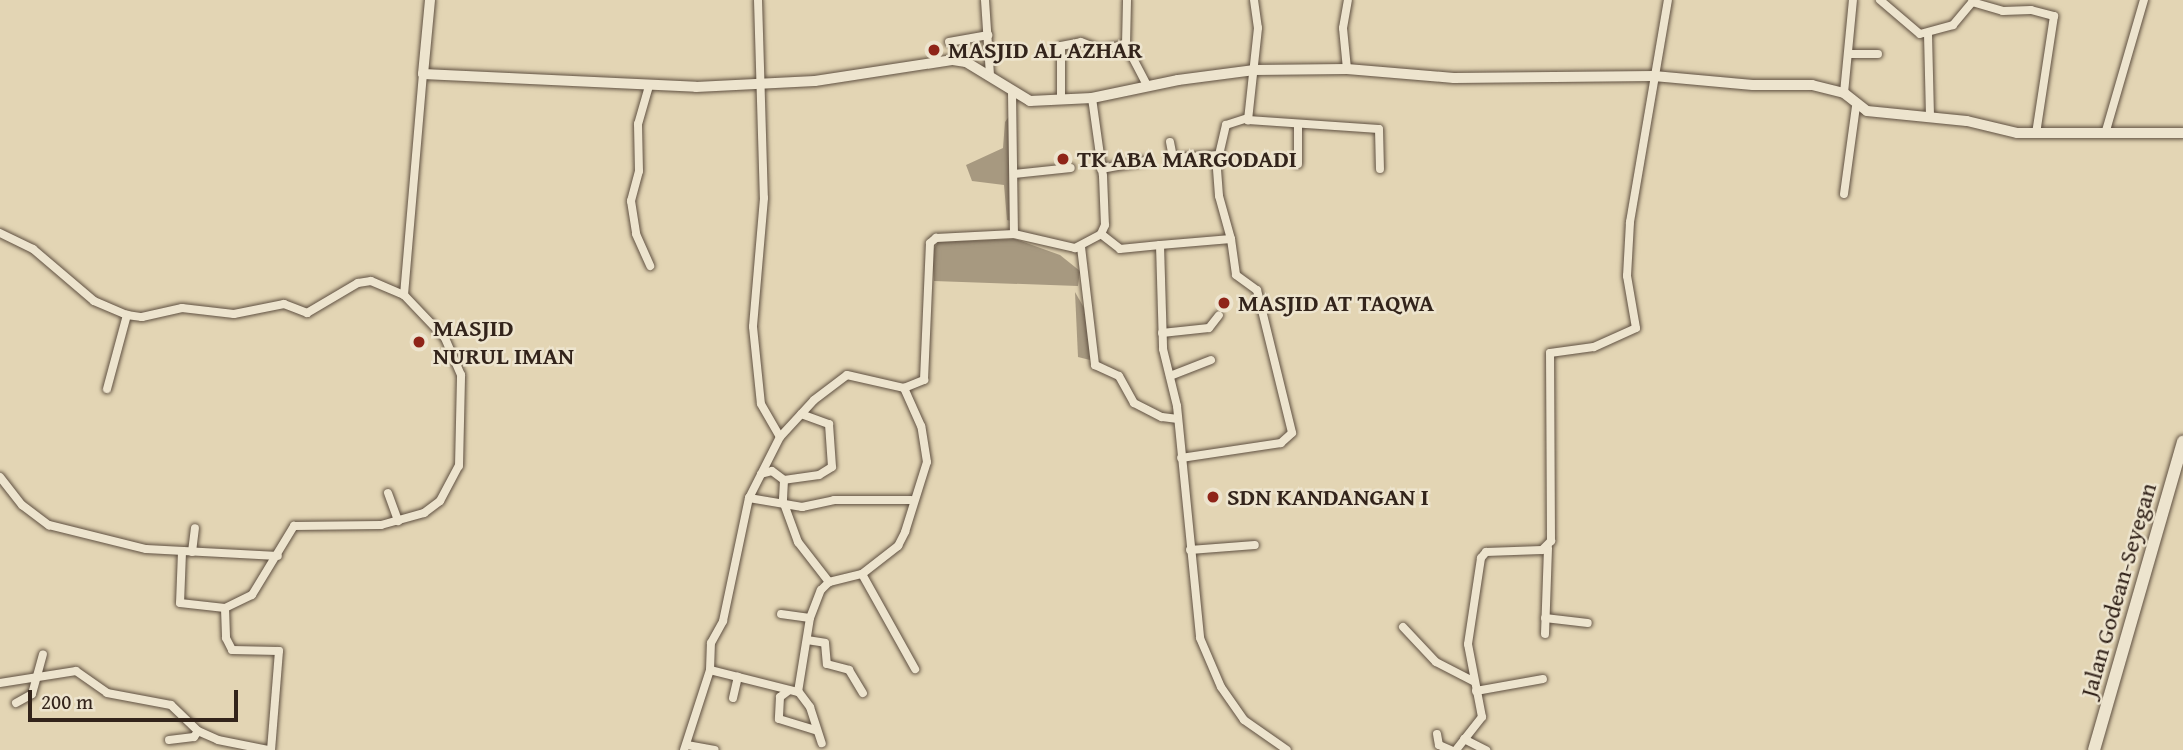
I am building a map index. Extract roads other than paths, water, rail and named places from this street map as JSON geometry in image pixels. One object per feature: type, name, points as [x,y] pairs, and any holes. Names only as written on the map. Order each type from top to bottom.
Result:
[{"type":"main road","name":"Jalan Godean-Seyegan","points":[[2094,750],[2183,442]]},
{"type":"street","points":[[404,295],[430,0]]},
{"type":"street","points":[[758,0],[757,83],[764,198],[753,327],[761,404],[780,437]]},
{"type":"street","points":[[985,0],[990,75]]},
{"type":"street","points":[[1127,0],[1126,45],[1147,87]]},
{"type":"street","points":[[1247,118],[1258,28],[1254,0]]},
{"type":"street","points":[[1347,69],[1343,28],[1348,0]]},
{"type":"street","points":[[1545,634],[1549,355],[1606,343],[1636,328],[1628,283],[1630,222],[1668,0]]},
{"type":"street","points":[[1844,93],[1853,0]]},
{"type":"street","points":[[1880,0],[1920,34],[1928,34]]},
{"type":"street","points":[[2105,134],[2144,0]]},
{"type":"street","points":[[1930,117],[1928,34],[1931,28],[1954,25],[1972,2],[2003,11],[2031,10],[2054,16],[2036,134]]},
{"type":"street","points":[[949,42],[988,35]]},
{"type":"street","points":[[1061,99],[1060,46],[1081,42],[1099,49],[1126,45]]},
{"type":"street","points":[[1849,54],[1878,54]]},
{"type":"street","points":[[423,75],[649,86],[757,83],[815,81],[953,60],[990,75],[1012,93],[1030,101],[1092,98],[1254,70],[1347,69],[1454,78],[1654,76],[1753,85],[1812,85],[1844,93],[1856,106],[2036,134],[2183,133]]},
{"type":"street","points":[[649,86],[638,124],[639,172],[631,201],[636,234],[650,266]]},
{"type":"street","points":[[1012,93],[1014,234]]},
{"type":"street","points":[[715,750],[685,747],[710,670],[711,643],[723,621],[749,498],[780,437],[847,375],[904,388],[917,386],[925,376],[930,243],[936,238],[1014,234],[1065,248],[1081,247],[1101,234],[1105,225],[1092,98]]},
{"type":"street","points":[[1844,194],[1856,106]]},
{"type":"street","points":[[1181,458],[1281,443],[1292,433],[1257,290],[1236,275],[1231,239],[1219,196],[1216,156],[1226,125],[1247,118],[1379,129],[1380,169]]},
{"type":"street","points":[[1298,124],[1298,164]]},
{"type":"street","points":[[1170,142],[1173,158],[1216,156]]},
{"type":"street","points":[[1101,169],[1145,161]]},
{"type":"street","points":[[1014,174],[1071,168]]},
{"type":"street","points":[[0,233],[33,249],[94,301],[127,315],[142,317],[181,308],[234,314],[284,304],[307,313],[358,283],[371,281],[404,295],[453,350],[463,406],[459,466],[449,489],[434,507],[398,521],[367,527],[297,525],[252,595],[225,608],[180,603],[187,552],[195,528]]},
{"type":"street","points":[[1101,234],[1120,249],[1231,239]]},
{"type":"street","points":[[1160,245],[1162,333],[1178,419],[1197,628],[1222,687],[1250,727],[1287,750]]},
{"type":"street","points":[[1081,247],[1095,365],[1119,376],[1134,403],[1162,417],[1178,419]]},
{"type":"street","points":[[107,389],[127,315]]},
{"type":"street","points":[[1162,333],[1209,328],[1219,316]]},
{"type":"street","points":[[1170,376],[1211,360]]},
{"type":"street","points":[[822,743],[815,730],[810,707],[798,691],[810,618],[829,582],[862,574],[898,546],[911,500],[927,461],[921,426],[904,388]]},
{"type":"street","points":[[761,474],[772,471],[784,480],[819,475],[832,467],[829,424],[801,415]]},
{"type":"street","points":[[0,477],[41,522],[131,547],[278,556]]},
{"type":"street","points":[[784,480],[783,501],[798,542],[829,582]]},
{"type":"street","points":[[388,494],[398,521]]},
{"type":"street","points":[[749,498],[783,501],[802,508],[834,500],[911,500]]},
{"type":"street","points":[[1190,550],[1255,545]]},
{"type":"street","points":[[1437,734],[1439,745],[1453,750],[1481,719],[1473,681],[1469,628],[1482,556],[1548,548]]},
{"type":"street","points":[[862,574],[915,669]]},
{"type":"street","points":[[0,683],[38,679],[76,670],[107,693],[171,705],[198,731],[218,740],[270,750],[279,651],[232,650],[226,638],[225,608]]},
{"type":"street","points":[[781,614],[810,618]]},
{"type":"street","points":[[1545,618],[1587,623]]},
{"type":"street","points":[[1403,626],[1436,662],[1473,681]]},
{"type":"street","points":[[807,640],[825,643],[827,664],[849,670],[863,693]]},
{"type":"street","points":[[16,703],[29,698],[38,679],[43,654]]},
{"type":"street","points":[[710,670],[788,691],[798,691]]},
{"type":"street","points":[[733,698],[738,677]]},
{"type":"street","points":[[1476,691],[1543,679]]},
{"type":"street","points":[[788,691],[780,697],[779,719],[815,730]]},
{"type":"street","points":[[169,740],[194,737],[198,731]]},
{"type":"street","points":[[1464,739],[1486,750]]},
{"type":"place","name":"MASJID AL AZHAR","points":[[934,50]]},
{"type":"place","name":"TK ABA MARGODADI","points":[[1063,159]]},
{"type":"place","name":"MASJID AT TAQWA","points":[[1224,303]]},
{"type":"place","name":"MASJID NURUL IMAN","points":[[419,342]]},
{"type":"place","name":"SDN KANDANGAN I","points":[[1213,497]]}]
